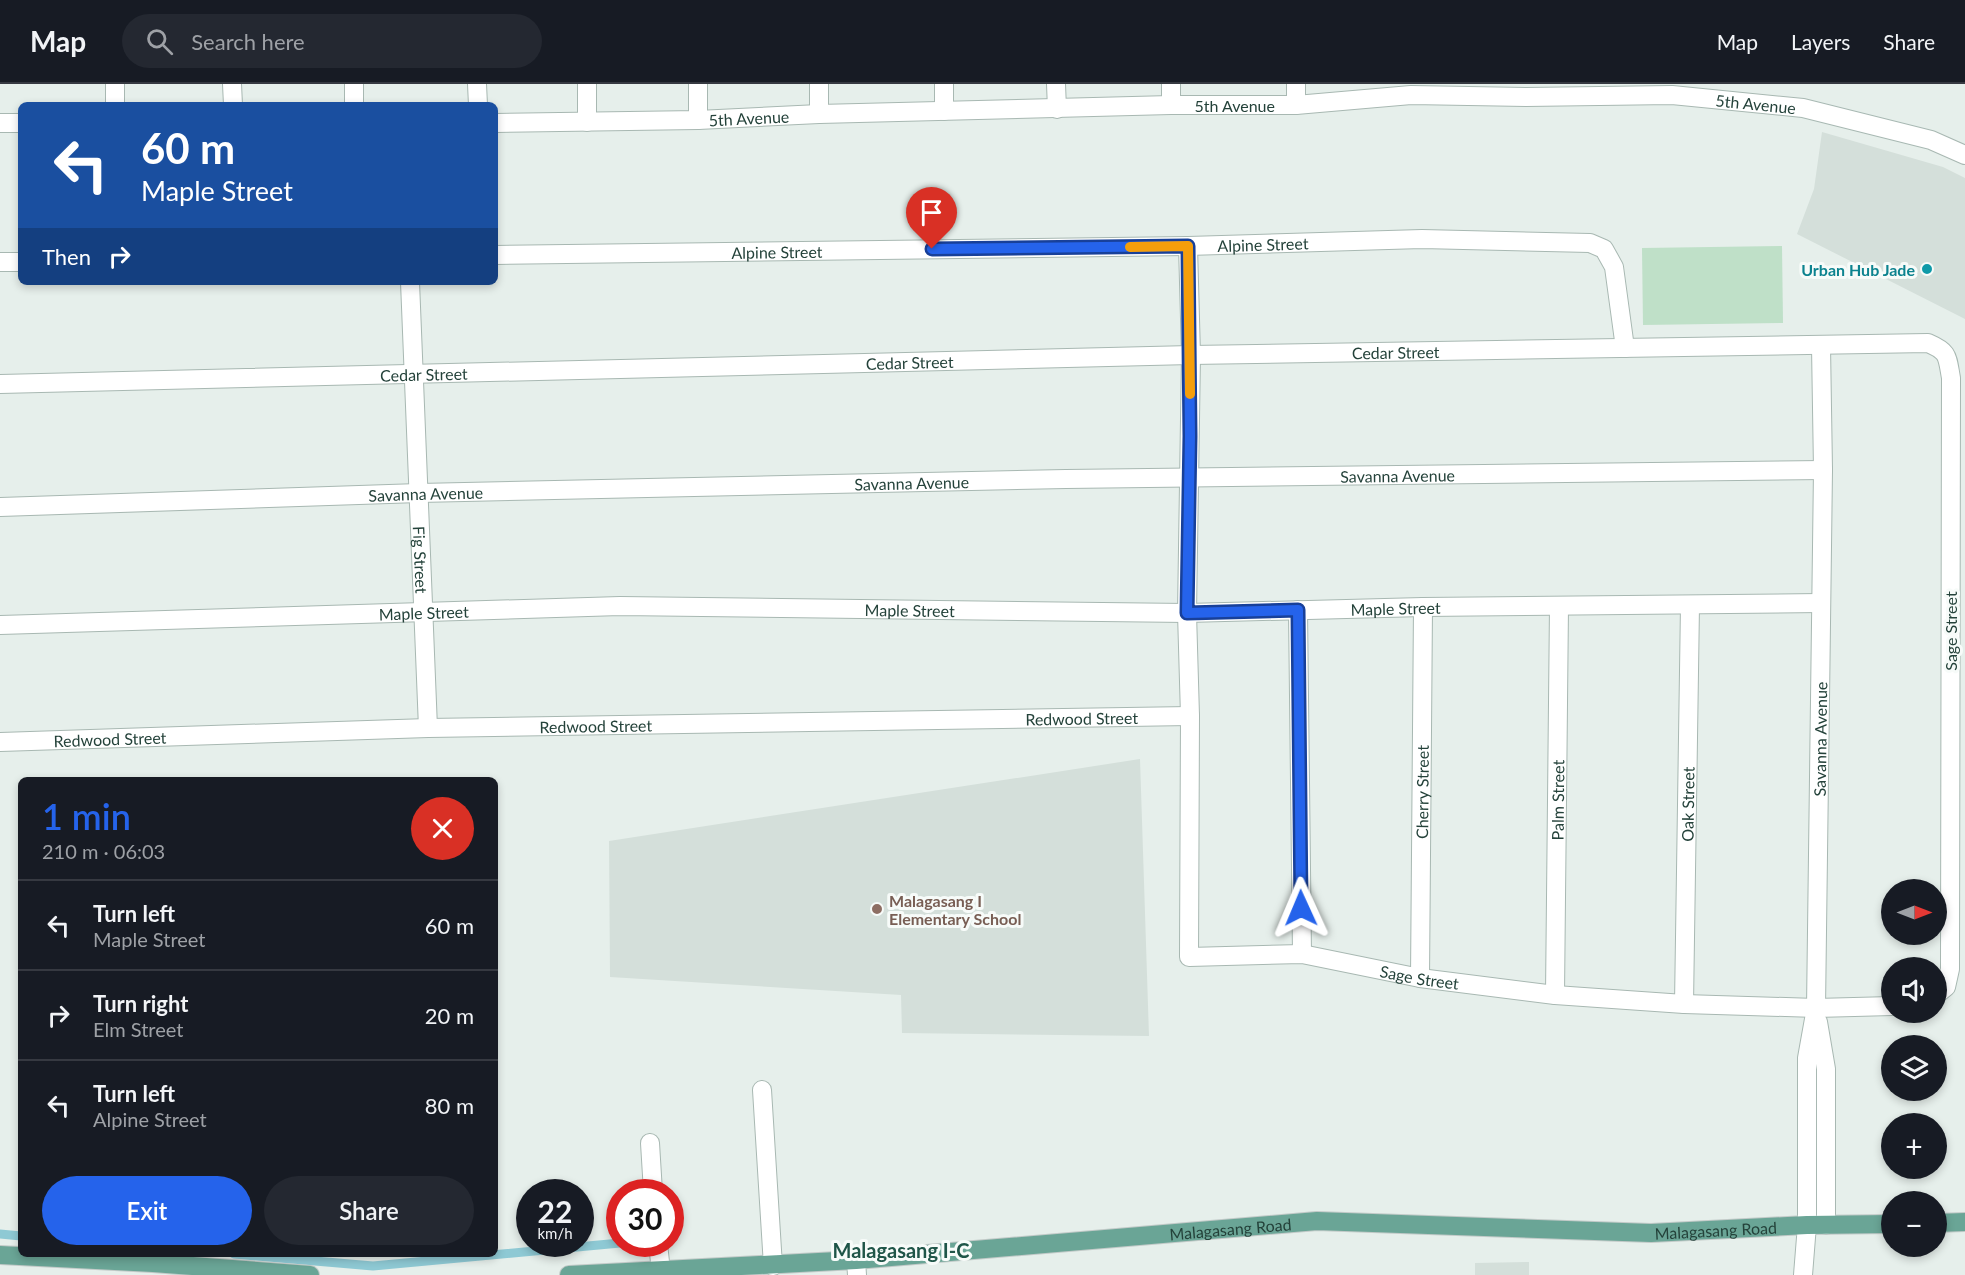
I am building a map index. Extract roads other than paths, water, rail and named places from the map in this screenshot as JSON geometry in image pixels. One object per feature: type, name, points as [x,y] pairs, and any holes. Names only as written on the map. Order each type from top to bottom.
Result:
[{"type":"main road","name":"Malagasang Road","points":[[569,1275],[773,1266],[857,1267],[1317,1221],[1651,1233],[1807,1225],[1881,1224]]},
{"type":"main road","points":[[1947,1222],[1965,1222]]},
{"type":"main road","points":[[0,1255],[18,1257]]},
{"type":"main road","points":[[22,1257],[153,1269],[310,1275]]},
{"type":"street","points":[[115,84],[115,102]]},
{"type":"street","points":[[232,84],[233,102]]},
{"type":"street","points":[[354,84],[354,102]]},
{"type":"street","points":[[477,84],[478,102]]},
{"type":"street","points":[[587,84],[587,122]]},
{"type":"street","points":[[698,84],[698,120]]},
{"type":"street","points":[[819,84],[819,114]]},
{"type":"street","points":[[944,84],[945,111]]},
{"type":"street","points":[[1056,84],[1057,109]]},
{"type":"street","points":[[1171,84],[1171,105]]},
{"type":"street","points":[[1296,84],[1296,105]]},
{"type":"street","name":"5th Avenue","points":[[498,123],[698,120],[819,114],[1171,105],[1296,105],[1411,89],[1526,91],[1671,89],[1803,108],[1931,140],[1965,155]]},
{"type":"street","points":[[0,123],[18,123]]},
{"type":"street","name":"Alpine Street","points":[[498,255],[1188,246],[1422,239],[1590,243],[1604,249],[1614,267],[1625,348]]},
{"type":"street","points":[[1188,246],[1191,355],[1187,613],[1190,716]]},
{"type":"street","points":[[0,262],[18,262]]},
{"type":"street","name":"Fig Street","points":[[410,285],[428,728]]},
{"type":"street","name":"Sage Street","points":[[1821,345],[1928,344],[1942,349],[1947,358],[1951,378],[1950,969],[1947,982]]},
{"type":"street","name":"Cedar Street","points":[[0,384],[1191,355],[1821,345]]},
{"type":"street","name":"Savanna Avenue","points":[[1816,1008],[1823,470],[1821,345]]},
{"type":"street","name":"Savanna Avenue","points":[[0,507],[419,493],[1190,477],[1823,470]]},
{"type":"street","name":"Maple Street","points":[[0,625],[620,606],[1187,613],[1423,607],[1821,603]]},
{"type":"street","name":"Oak Street","points":[[1684,1004],[1690,604]]},
{"type":"street","name":"Palm Street","points":[[1555,995],[1559,606]]},
{"type":"street","name":"Cherry Street","points":[[1420,978],[1423,607]]},
{"type":"street","points":[[1298,610],[1302,954]]},
{"type":"street","name":"Sage Street","points":[[1190,716],[1190,957],[1302,954],[1420,978],[1555,995],[1684,1004],[1816,1008],[1881,1006]]},
{"type":"street","name":"Redwood Street","points":[[0,742],[428,728],[1190,716]]},
{"type":"street","points":[[1803,1275],[1807,1225],[1807,1058],[1816,1008]]},
{"type":"street","points":[[1816,1008],[1826,1069],[1826,1225]]},
{"type":"street","points":[[1807,1082],[1826,1082]]},
{"type":"street","points":[[762,1090],[773,1266]]},
{"type":"street","points":[[650,1143],[652,1179]]},
{"type":"street","points":[[659,1257],[661,1271]]},
{"type":"waterway","points":[[0,1234],[18,1236]]},
{"type":"waterway","points":[[498,1254],[606,1244]]},
{"type":"waterway","points":[[269,1257],[373,1266],[470,1257]]},
{"type":"place","name":"Urban Hub Jade","points":[[1927,269]]},
{"type":"place","name":"Malagasang I Elementary School","points":[[877,909]]},
{"type":"district","name":"Malagasang I-C","points":[[901,1250]]}]
